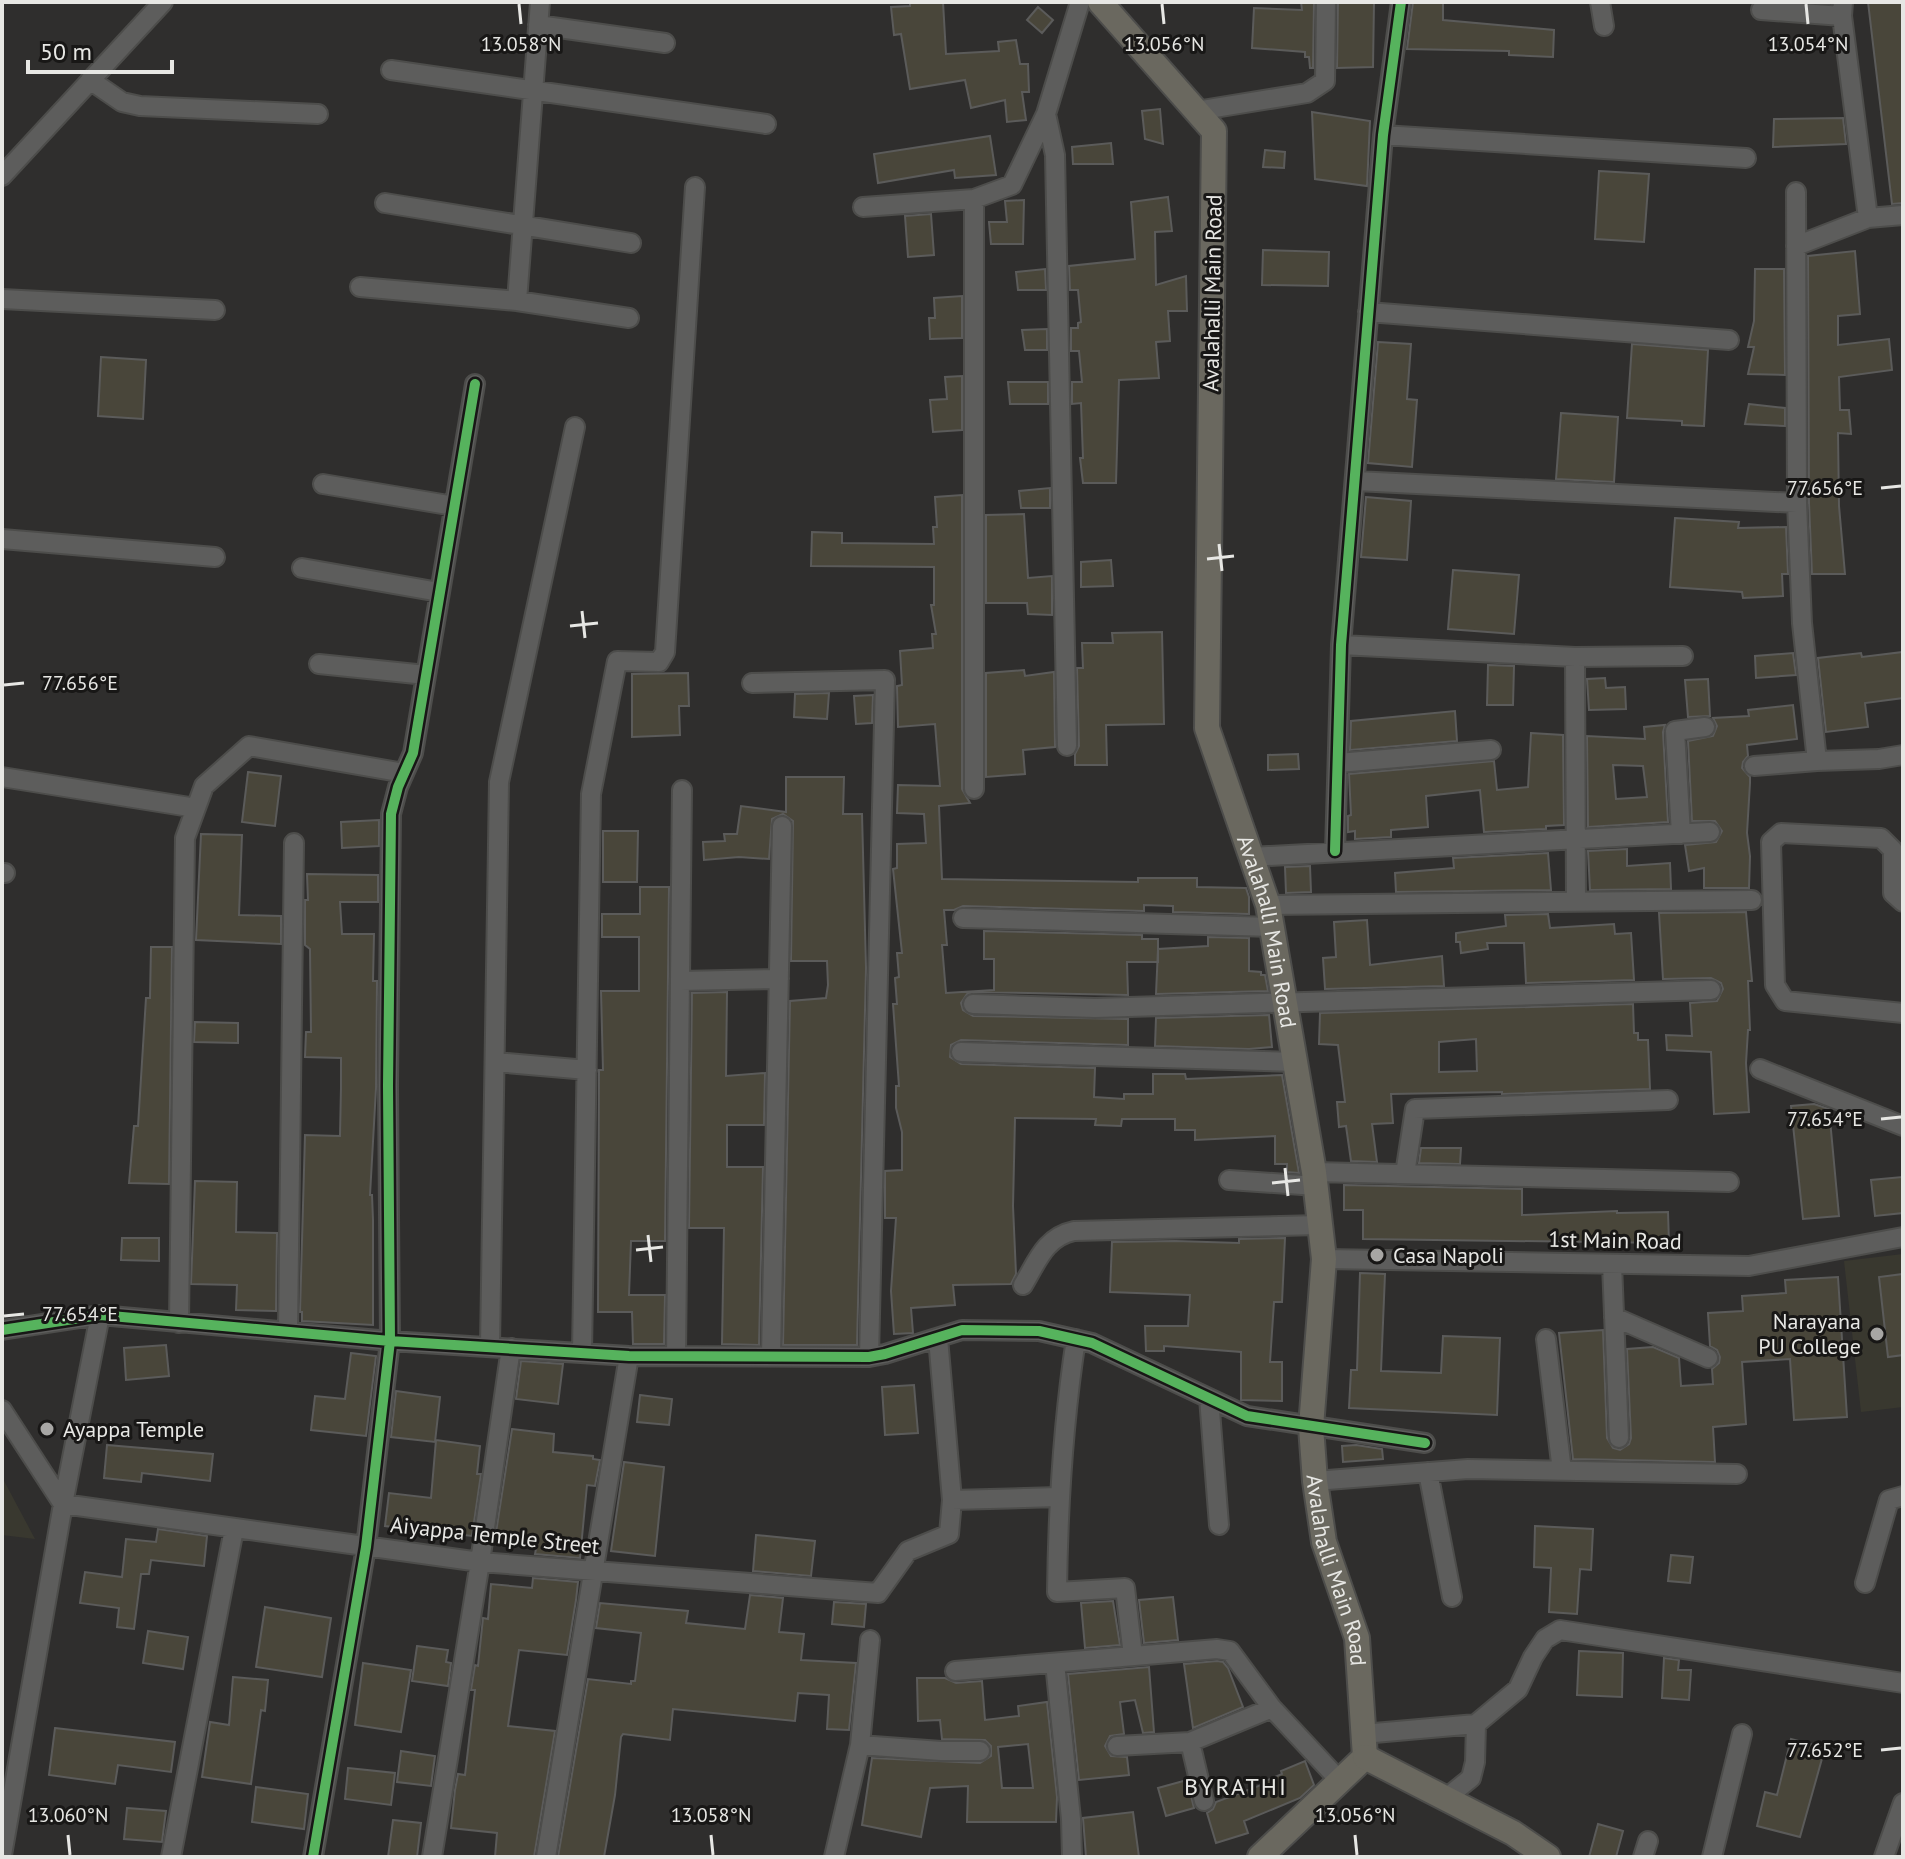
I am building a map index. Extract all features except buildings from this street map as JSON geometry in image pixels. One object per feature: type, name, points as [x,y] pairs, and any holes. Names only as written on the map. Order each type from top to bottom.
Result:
[{"type":"main road","name":"Avalahalli Main Road","points":[[1100,2],[1214,131],[1207,728],[1271,916],[1315,1179],[1324,1259],[1311,1427],[1315,1481],[1324,1542],[1357,1638],[1364,1746]]},
{"type":"main road","points":[[1260,1857],[1340,1781],[1364,1746],[1445,1799],[1513,1833],[1548,1857]]},
{"type":"street","points":[[2,176],[163,2]]},
{"type":"street","points":[[517,301],[540,2]]},
{"type":"street","points":[[863,207],[974,199],[1012,185],[1046,114],[1080,2]]},
{"type":"street","points":[[1196,111],[1307,93],[1325,81],[1326,2]]},
{"type":"street","points":[[1335,851],[1341,645],[1383,135],[1401,2]]},
{"type":"street","points":[[1600,2],[1604,26]]},
{"type":"street","points":[[1761,10],[1843,9],[1868,218]]},
{"type":"street","points":[[538,25],[665,43]]},
{"type":"street","points":[[391,70],[766,124]]},
{"type":"street","points":[[90,80],[122,102],[140,106],[318,114]]},
{"type":"street","points":[[1046,114],[1055,155],[1067,746]]},
{"type":"street","points":[[1383,135],[1746,158]]},
{"type":"street","points":[[582,1353],[591,794],[617,661],[659,662],[665,652],[695,187]]},
{"type":"street","points":[[1796,192],[1797,503],[1802,623],[1817,761]]},
{"type":"street","points":[[974,199],[974,789]]},
{"type":"street","points":[[385,203],[631,243]]},
{"type":"street","points":[[1796,246],[1868,218],[1903,215]]},
{"type":"street","points":[[360,287],[517,301],[629,318]]},
{"type":"street","points":[[2,299],[215,310]]},
{"type":"street","points":[[1368,312],[1729,340]]},
{"type":"street","points":[[313,1857],[366,1547],[390,1341],[388,1086],[391,814],[413,753],[475,384]]},
{"type":"street","points":[[490,1346],[499,782],[575,427]]},
{"type":"street","points":[[1356,481],[1797,503]]},
{"type":"street","points":[[323,484],[454,506]]},
{"type":"street","points":[[2,539],[215,557]]},
{"type":"street","points":[[302,568],[439,592]]},
{"type":"street","points":[[1341,645],[1575,657],[1683,656]]},
{"type":"street","points":[[1575,657],[1576,901]]},
{"type":"street","points":[[319,664],[426,675]]},
{"type":"street","points":[[752,683],[885,680],[869,1357]]},
{"type":"street","points":[[1681,834],[1675,731],[1705,727]]},
{"type":"street","points":[[179,1323],[185,838],[204,786],[249,746],[404,773]]},
{"type":"street","points":[[1338,763],[1491,750]]},
{"type":"street","points":[[1754,766],[1903,755]]},
{"type":"street","points":[[2,777],[196,808]]},
{"type":"street","points":[[676,1356],[682,790]]},
{"type":"street","points":[[771,1355],[782,826]]},
{"type":"street","points":[[1250,857],[1710,832]]},
{"type":"street","points":[[1903,902],[1893,893],[1898,849],[1881,838],[1781,833],[1771,842],[1775,985],[1785,1001],[1903,1013]]},
{"type":"street","points":[[288,1332],[294,843]]},
{"type":"street","points":[[963,918],[1271,916],[1576,901],[1752,900]]},
{"type":"street","points":[[680,981],[779,979]]},
{"type":"street","points":[[973,1004],[1095,1008],[1711,990]]},
{"type":"street","points":[[961,1052],[1296,1062]]},
{"type":"street","points":[[495,1062],[587,1070]]},
{"type":"street","points":[[1760,1069],[1903,1126]]},
{"type":"street","points":[[1405,1174],[1415,1109],[1668,1100]]},
{"type":"street","points":[[1229,1180],[1405,1174],[1729,1182]]},
{"type":"street","points":[[1023,1285],[1046,1246],[1060,1234],[1074,1231],[1319,1225]]},
{"type":"street","name":"1st Main Road","points":[[1324,1259],[1749,1266],[1903,1237]]},
{"type":"street","points":[[1612,1264],[1619,1438]]},
{"type":"street","points":[[2,1855],[6,1806],[100,1315]]},
{"type":"street","points":[[2,1330],[100,1315],[390,1341],[629,1356],[869,1357],[962,1330],[1039,1331],[1092,1343],[1247,1416],[1425,1443]]},
{"type":"street","points":[[1614,1317],[1708,1358]]},
{"type":"street","points":[[938,1338],[952,1500],[1058,1497]]},
{"type":"street","points":[[1076,1339],[1058,1497],[1057,1592],[1125,1588],[1133,1656]]},
{"type":"street","points":[[1546,1339],[1562,1471]]},
{"type":"street","points":[[432,1857],[511,1348]]},
{"type":"street","points":[[546,1857],[629,1356]]},
{"type":"street","points":[[1209,1398],[1219,1525]]},
{"type":"street","points":[[2,1410],[63,1504]]},
{"type":"street","points":[[1315,1481],[1468,1469],[1737,1474]]},
{"type":"street","points":[[1428,1472],[1452,1597]]},
{"type":"street","points":[[1865,1583],[1889,1500],[1903,1496]]},
{"type":"street","name":"Aiyappa Temple Street","points":[[63,1504],[480,1562],[878,1593],[908,1551],[949,1534],[952,1500]]},
{"type":"street","points":[[171,1857],[234,1529]]},
{"type":"street","points":[[1364,1746],[1476,1724],[1518,1689],[1545,1639],[1560,1630],[1903,1683]]},
{"type":"street","points":[[834,1857],[860,1745],[870,1640]]},
{"type":"street","points":[[955,1671],[1217,1649],[1230,1651],[1272,1708],[1340,1781]]},
{"type":"street","points":[[1055,1663],[1072,1857]]},
{"type":"street","points":[[1117,1746],[1190,1742],[1272,1708]]},
{"type":"street","points":[[1445,1799],[1471,1778],[1475,1762],[1476,1724]]},
{"type":"street","points":[[1712,1857],[1742,1734]]},
{"type":"street","points":[[1190,1742],[1204,1801]]},
{"type":"street","points":[[860,1745],[980,1751]]},
{"type":"street","points":[[1884,1857],[1903,1803]]},
{"type":"shaded area","name":"Narayana PU College","points":[[1903,1254],[1903,1407],[1861,1412],[1844,1261]]},
{"type":"shaded area","points":[[2,1477],[35,1539],[2,1535]]},
{"type":"cycle path","points":[[1335,851],[1341,645],[1383,135],[1401,2]]},
{"type":"cycle path","points":[[313,1857],[366,1547],[390,1341],[388,1086],[391,814],[398,787],[413,753],[475,384]]},
{"type":"cycle path","points":[[2,1330],[100,1315],[390,1341],[629,1356],[869,1357],[962,1330],[1039,1331],[1092,1343],[1247,1416],[1425,1443]]},
{"type":"place","name":"Casa Napoli","points":[[1377,1255]]},
{"type":"place","name":"Narayana PU College","points":[[1877,1334]]},
{"type":"place","name":"Ayappa Temple","points":[[47,1429]]},
{"type":"district","name":"BYRATHI","points":[[1236,1787]]}]
